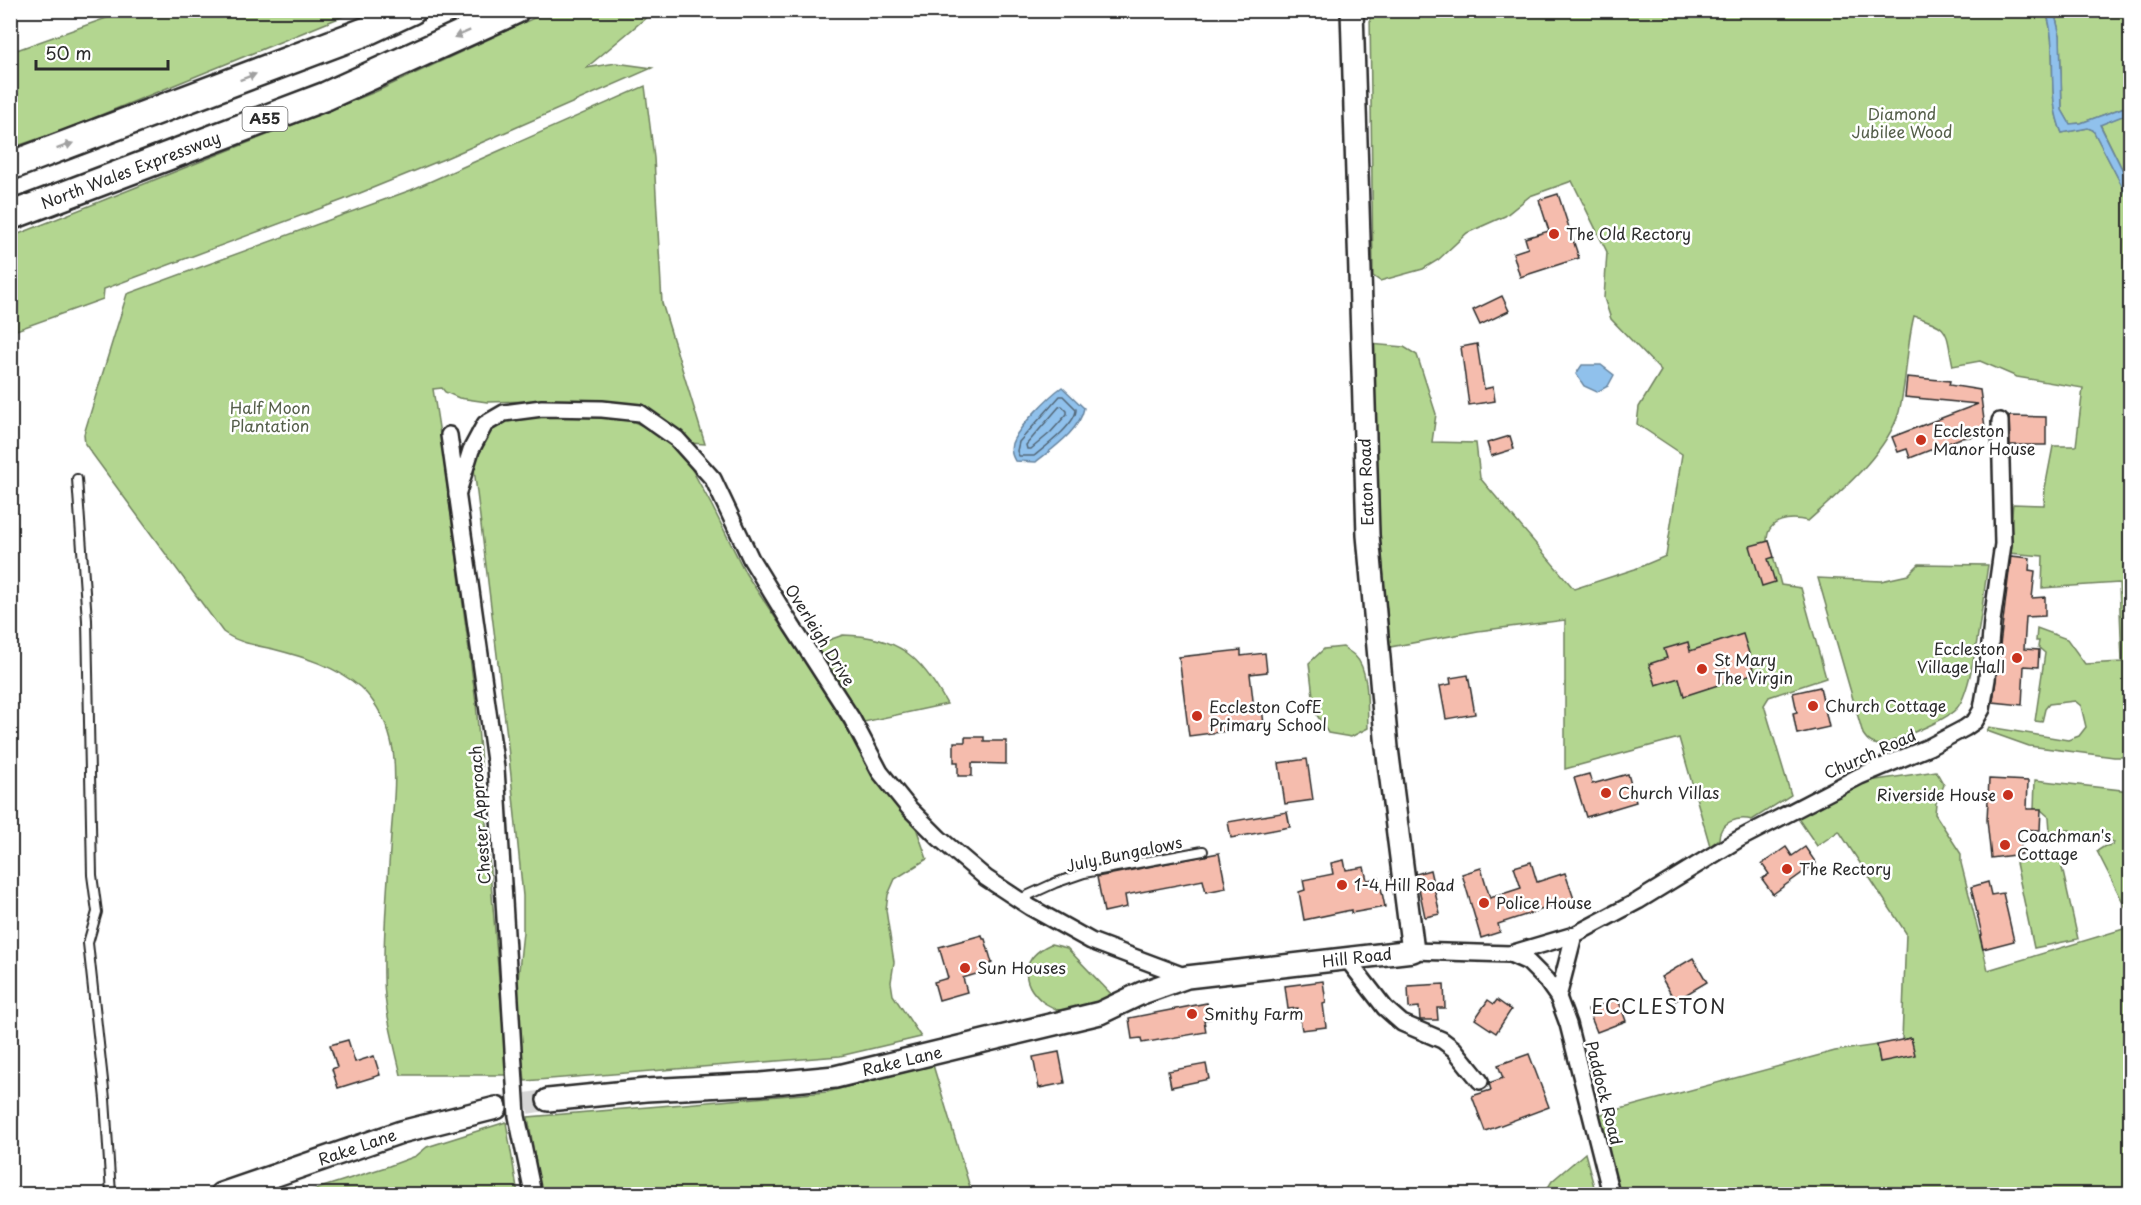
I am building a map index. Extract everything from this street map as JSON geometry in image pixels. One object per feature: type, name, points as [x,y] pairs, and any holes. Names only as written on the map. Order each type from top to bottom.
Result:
[{"type":"highway","points":[[10,166],[356,35],[412,10]]},
{"type":"highway","name":"North Wales Expressway","points":[[10,216],[326,96],[515,10]]},
{"type":"street","name":"Eaton Road","points":[[1352,10],[1368,535],[1387,748],[1413,951]]},
{"type":"street","name":"Overleigh Drive","points":[[457,495],[471,450],[485,424],[504,413],[542,408],[602,409],[640,413],[677,439],[713,479],[751,559],[852,719],[880,772],[909,808],[939,838],[986,878],[1018,900],[1091,941],[1187,977]]},
{"type":"street","name":"Church Road","points":[[1510,954],[1574,935],[1638,901],[1739,839],[1860,776],[1929,747],[1975,721],[1982,709],[1987,679],[1992,621],[2003,544],[2000,422]]},
{"type":"street","name":"Chester Approach","points":[[449,435],[496,768],[517,1116],[533,1194]]},
{"type":"street","points":[[1558,997],[1574,935]]},
{"type":"street","name":"Hill Road","points":[[1245,971],[1413,951],[1471,951]]},
{"type":"street","name":"Paddock Road","points":[[1471,951],[1510,954],[1528,962],[1546,980],[1558,997],[1568,1024],[1611,1194]]},
{"type":"street","points":[[1347,959],[1385,1008],[1402,1023],[1442,1040],[1454,1049],[1480,1081]]},
{"type":"street","name":"Rake Lane","points":[[548,1100],[646,1090],[761,1084],[835,1077],[1100,1013],[1142,993],[1187,977],[1245,971]]},
{"type":"street","name":"Rake Lane","points":[[221,1194],[401,1132],[496,1108]]},
{"type":"lane","points":[[77,479],[87,620],[92,875],[97,912],[88,943],[103,1078],[111,1194]]},
{"type":"lane","name":"July Bungalows","points":[[1018,900],[1084,873],[1203,851]]},
{"type":"green space","points":[[551,10],[654,11],[586,68],[616,63],[652,68],[444,159],[343,200],[104,289],[103,299],[11,332],[11,237],[375,92]]},
{"type":"green space","points":[[126,11],[356,11],[64,130],[11,148],[11,52]]},
{"type":"green space","name":"Diamond Jubilee Wood","points":[[1370,11],[2046,11],[2052,41],[2054,103],[2062,133],[2088,128],[2093,130],[2130,201],[2130,757],[2029,746],[1987,731],[1989,727],[2068,740],[2079,736],[2086,727],[2081,706],[2075,701],[2049,704],[2045,709],[2042,722],[2035,721],[2045,653],[2038,647],[2039,641],[2036,641],[2037,628],[2067,639],[2085,664],[2122,662],[2119,583],[2042,588],[2043,556],[2008,553],[2013,504],[2044,505],[2053,446],[2076,446],[2083,388],[2017,377],[1980,361],[1953,366],[1944,331],[1935,324],[1914,316],[1899,412],[1884,442],[1861,471],[1808,521],[1794,519],[1781,521],[1775,524],[1768,533],[1767,541],[1769,541],[1781,585],[1801,588],[1826,678],[1769,697],[1764,705],[1791,795],[1752,820],[1741,819],[1726,824],[1722,828],[1719,839],[1710,846],[1679,738],[1565,769],[1565,620],[1478,631],[1390,647],[1376,488],[1370,344],[1404,347],[1417,355],[1436,414],[1432,442],[1476,443],[1480,478],[1574,589],[1666,556],[1682,454],[1637,424],[1639,407],[1661,371],[1611,319],[1604,298],[1607,252],[1572,181],[1530,196],[1505,216],[1467,233],[1438,260],[1423,269],[1380,281],[1373,276]]},
{"type":"green space","points":[[2054,11],[2130,11],[2130,105],[2081,123],[2070,124],[2062,110],[2060,35]]},
{"type":"green space","name":"Half Moon Plantation","points":[[645,86],[654,158],[662,303],[705,444],[688,443],[619,404],[580,400],[487,402],[459,398],[445,392],[442,388],[433,389],[476,703],[507,1075],[401,1075],[384,989],[385,924],[395,772],[393,750],[386,724],[366,693],[340,673],[308,659],[253,645],[223,632],[85,444],[84,434],[127,294],[411,190]]},
{"type":"green space","points":[[2130,113],[2130,185],[2100,124]]},
{"type":"green space","points":[[605,413],[632,421],[654,431],[672,443],[684,455],[746,574],[807,665],[880,782],[913,819],[927,859],[895,879],[888,895],[886,910],[894,962],[891,982],[893,995],[921,1037],[840,1056],[525,1081],[517,989],[523,932],[523,896],[507,736],[470,436],[476,423],[524,414]]},
{"type":"green space","points":[[1919,564],[1988,565],[1973,662],[1963,698],[1957,708],[1933,724],[1883,745],[1876,744],[1869,741],[1863,734],[1818,578],[1881,581],[1908,575]]},
{"type":"green space","points":[[843,635],[879,640],[906,652],[928,674],[947,704],[864,722],[816,649],[826,641]]},
{"type":"green space","points":[[1343,647],[1360,662],[1367,690],[1368,728],[1351,737],[1328,733],[1315,712],[1309,663],[1324,649]]},
{"type":"green space","points":[[1936,771],[1944,785],[1936,803],[1935,814],[1961,854],[1961,863],[1988,970],[2130,927],[2130,1194],[1620,1194],[1598,1115],[1835,1051],[1877,1045],[1880,1061],[1911,1038],[1902,1040],[1906,933],[1839,831],[1817,846],[1797,817],[1863,782]]},
{"type":"green space","points":[[2035,780],[2130,791],[2130,916],[2097,851],[2105,846],[2113,845],[2114,842],[2069,830],[2050,831],[2049,817],[2041,810],[2034,809]]},
{"type":"green space","points":[[2059,854],[2078,939],[2034,948],[2016,863]]},
{"type":"green space","points":[[1051,944],[1067,948],[1113,996],[1064,1013],[1043,1002],[1030,986],[1027,970],[1034,956]]},
{"type":"green space","points":[[933,1065],[972,1194],[541,1194],[528,1117],[827,1092]]},
{"type":"green space","points":[[506,1122],[518,1194],[301,1194],[389,1166],[416,1156],[427,1147]]},
{"type":"green space","points":[[1585,1153],[1596,1194],[1544,1194],[1552,1181]]},
{"type":"water","points":[[2046,11],[2054,11],[2060,35],[2062,110],[2070,124],[2081,123],[2130,105],[2130,113],[2100,125],[2130,185],[2130,201],[2093,130],[2088,128],[2062,133],[2054,103],[2052,41]]},
{"type":"water","points":[[1582,365],[1601,365],[1614,375],[1608,386],[1597,392],[1584,386],[1576,374]]},
{"type":"water","points":[[1062,387],[1084,408],[1077,424],[1065,438],[1036,462],[1015,461],[1011,448],[1012,442],[1036,411]]},
{"type":"building","name":"The Old Rectory","points":[[1558,194],[1579,258],[1520,277],[1513,253],[1528,248],[1525,238],[1549,231],[1539,200]]},
{"type":"building","points":[[1502,296],[1509,311],[1480,325],[1473,310]]},
{"type":"building","points":[[1477,344],[1484,389],[1493,387],[1495,401],[1469,405],[1461,347]]},
{"type":"building","points":[[1907,377],[1950,381],[1949,385],[1980,390],[1986,435],[1961,438],[1910,458],[1907,449],[1898,452],[1892,437],[1978,404],[1905,397]]},
{"type":"building","points":[[2009,416],[2046,417],[2046,445],[2010,445]]},
{"type":"building","points":[[1510,436],[1514,449],[1491,456],[1487,443]]},
{"type":"building","points":[[1769,541],[1774,557],[1768,559],[1775,582],[1762,586],[1750,546]]},
{"type":"building","name":"Eccleston Village Hall","points":[[2011,556],[2030,558],[2029,570],[2035,571],[2032,598],[2045,597],[2045,616],[2026,617],[2024,649],[2039,650],[2038,667],[2024,666],[2022,705],[1993,702]]},
{"type":"building","name":"St Mary The Virgin","points":[[1743,634],[1755,673],[1684,696],[1679,678],[1656,685],[1649,664],[1667,658],[1664,649],[1688,642],[1690,651]]},
{"type":"building","points":[[1241,650],[1241,656],[1265,653],[1267,672],[1250,674],[1254,709],[1262,708],[1264,724],[1189,736],[1179,657]]},
{"type":"building","points":[[1468,675],[1475,714],[1446,719],[1440,686],[1451,684],[1450,678]]},
{"type":"building","name":"Church Cottage","points":[[1820,687],[1829,727],[1797,734],[1793,713],[1797,712],[1793,693]]},
{"type":"building","points":[[965,737],[984,737],[984,741],[1006,741],[1006,764],[972,763],[972,776],[958,776],[958,762],[954,762],[954,742],[965,742]]},
{"type":"building","points":[[1307,759],[1313,800],[1285,804],[1279,763]]},
{"type":"building","name":"Church Villas","points":[[1589,774],[1592,784],[1628,774],[1636,802],[1586,817],[1574,778]]},
{"type":"building","name":"Riverside House","points":[[1989,779],[2028,781],[2027,809],[2041,809],[2040,830],[2019,829],[2022,854],[1991,858],[1987,820]]},
{"type":"building","points":[[1287,812],[1290,827],[1231,838],[1228,822]]},
{"type":"building","name":"The Rectory","points":[[1786,847],[1792,856],[1805,847],[1816,863],[1773,894],[1762,879],[1769,874],[1762,864]]},
{"type":"building","points":[[1219,853],[1226,888],[1206,892],[1203,880],[1125,895],[1127,907],[1104,912],[1097,877]]},
{"type":"building","name":"1-4 Hill Road","points":[[1344,860],[1346,870],[1364,867],[1367,880],[1379,878],[1385,907],[1351,913],[1351,910],[1304,920],[1299,892],[1305,890],[1303,880],[1333,874],[1331,863]]},
{"type":"building","points":[[1531,862],[1537,882],[1565,873],[1574,899],[1498,924],[1500,932],[1481,938],[1462,874],[1481,868],[1490,898],[1521,888],[1514,867]]},
{"type":"building","points":[[1430,870],[1440,914],[1425,917],[1416,874]]},
{"type":"building","points":[[1988,882],[1991,895],[2003,893],[2014,941],[1983,949],[1971,887]]},
{"type":"building","name":"Sun Houses","points":[[982,935],[992,963],[985,966],[986,971],[963,978],[967,992],[939,1000],[934,982],[948,978],[939,947]]},
{"type":"building","points":[[1693,958],[1707,982],[1675,1001],[1661,977]]},
{"type":"building","points":[[1323,981],[1326,1027],[1302,1030],[1298,1008],[1288,1009],[1285,986]]},
{"type":"building","points":[[1444,984],[1445,1008],[1437,1008],[1438,1020],[1420,1020],[1419,1007],[1409,1008],[1408,986]]},
{"type":"building","points":[[1618,999],[1626,1021],[1597,1032],[1588,1010]]},
{"type":"building","points":[[1488,1000],[1494,1004],[1497,1000],[1511,1010],[1496,1033],[1475,1019]]},
{"type":"building","points":[[1207,1003],[1210,1019],[1204,1020],[1206,1032],[1142,1043],[1141,1038],[1132,1039],[1129,1018]]},
{"type":"building","points":[[1911,1038],[1915,1055],[1880,1062],[1877,1045]]},
{"type":"building","points":[[348,1040],[355,1062],[374,1056],[380,1075],[338,1088],[332,1069],[337,1067],[330,1045]]},
{"type":"building","points":[[1059,1052],[1065,1083],[1039,1088],[1033,1057]]},
{"type":"building","points":[[1529,1054],[1549,1107],[1485,1131],[1472,1096],[1491,1090],[1489,1083],[1503,1078],[1498,1065]]},
{"type":"building","points":[[1206,1064],[1209,1079],[1171,1087],[1168,1071]]},
{"type":"tunnel","points":[[496,1108],[548,1100]]},
{"type":"place","name":"The Old Rectory","points":[[1554,234]]},
{"type":"place","name":"Eccleston Manor House","points":[[1921,440]]},
{"type":"place","name":"Eccleston Village Hall","points":[[2017,658]]},
{"type":"place","name":"St Mary The Virgin","points":[[1702,669]]},
{"type":"place","name":"Church Cottage","points":[[1813,706]]},
{"type":"place","name":"Eccleston CofE Primary School","points":[[1197,716]]},
{"type":"place","name":"Church Villas","points":[[1606,793]]},
{"type":"place","name":"Riverside House","points":[[2008,795]]},
{"type":"place","name":"Coachman's Cottage","points":[[2005,845]]},
{"type":"place","name":"The Rectory","points":[[1787,869]]},
{"type":"place","name":"1-4 Hill Road","points":[[1342,885]]},
{"type":"place","name":"Police House","points":[[1484,903]]},
{"type":"place","name":"Sun Houses","points":[[965,968]]},
{"type":"place","name":"Smithy Farm","points":[[1192,1014]]},
{"type":"district","name":"ECCLESTON","points":[[1659,1007]]}]
